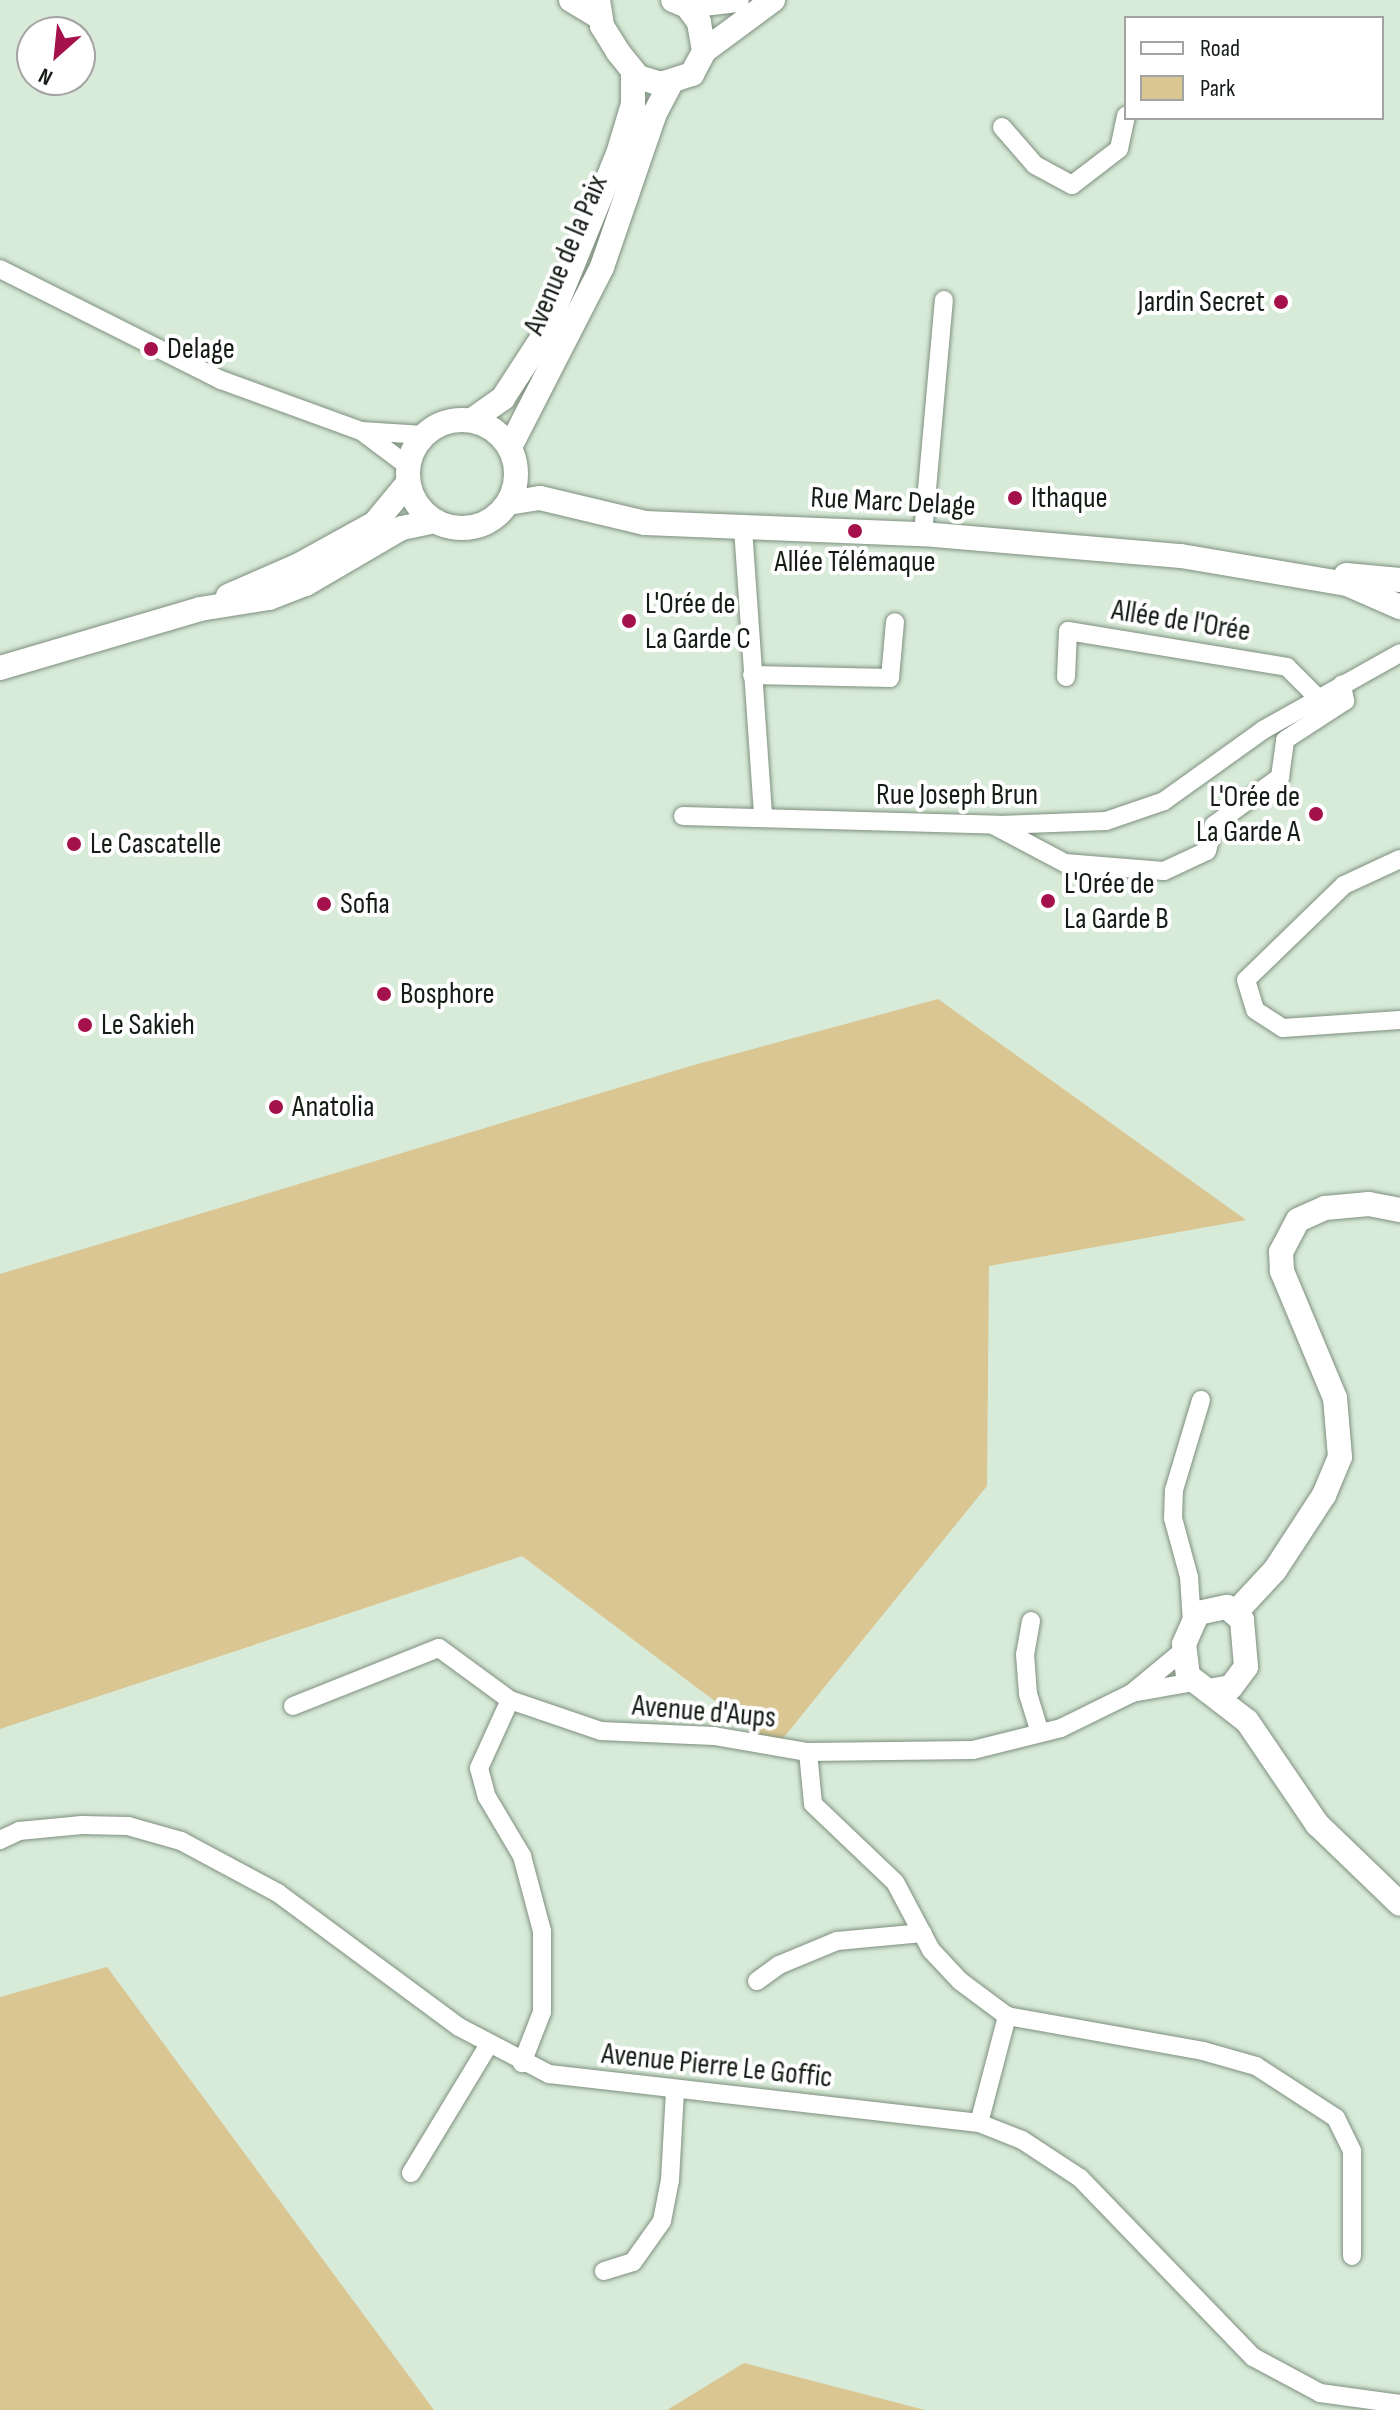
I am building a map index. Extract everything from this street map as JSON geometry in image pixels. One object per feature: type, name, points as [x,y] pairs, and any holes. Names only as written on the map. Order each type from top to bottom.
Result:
[{"type":"street","points":[[571,0],[598,8],[633,72],[653,83],[671,83],[692,74],[704,51],[773,0]]},
{"type":"street","points":[[680,3],[737,0]]},
{"type":"street","points":[[680,3],[699,22],[704,51]]},
{"type":"street","name":"Avenue de la Paix","points":[[472,420],[503,398],[544,335],[618,154],[633,104],[633,72]]},
{"type":"street","name":"Avenue de la Paix","points":[[513,456],[602,267],[655,113],[671,83]]},
{"type":"street","points":[[1002,127],[1035,165],[1072,185],[1119,149],[1125,120]]},
{"type":"street","points":[[0,269],[183,364],[361,431],[424,435]]},
{"type":"street","points":[[923,534],[944,300]]},
{"type":"street","points":[[0,668],[28,657],[200,609],[269,598],[306,584],[402,528],[435,521],[476,526],[508,503],[513,456],[487,425],[472,420],[438,425],[424,435],[408,474],[375,523],[299,565],[200,609]]},
{"type":"street","points":[[361,431],[408,474],[418,505],[435,521]]},
{"type":"street","name":"Rue Marc Delage","points":[[513,456],[563,502]]},
{"type":"street","name":"Rue Marc Delage","points":[[508,503],[540,498],[645,523],[923,534],[1108,547],[1316,577],[1400,580]]},
{"type":"street","points":[[743,528],[763,817]]},
{"type":"street","name":"Rue Marc Delage","points":[[1316,577],[1367,591],[1400,607]]},
{"type":"street","points":[[752,675],[890,678],[895,622]]},
{"type":"street","name":"Allée de l'Orée","points":[[1066,677],[1068,631],[1287,667],[1318,698]]},
{"type":"street","name":"Rue Joseph Brun","points":[[683,816],[992,825],[1106,821],[1164,801],[1318,698],[1399,651]]},
{"type":"street","points":[[0,660],[28,657]]},
{"type":"street","points":[[992,825],[1065,863],[1164,871],[1207,851],[1214,825],[1280,777],[1285,740],[1345,701],[1342,684]]},
{"type":"street","points":[[1400,859],[1344,885],[1246,980],[1255,1010],[1283,1028],[1400,1020]]},
{"type":"street","points":[[1247,1721],[1242,1678],[1245,1638],[1275,1570],[1324,1495],[1340,1457],[1341,1431],[1335,1398],[1282,1271],[1281,1252],[1298,1220],[1325,1208],[1369,1204],[1400,1210]]},
{"type":"street","points":[[1192,1623],[1189,1577],[1173,1518],[1174,1490],[1201,1400]]},
{"type":"street","points":[[1275,1570],[1226,1610],[1198,1613],[1184,1650],[1184,1665],[1201,1686],[1247,1721],[1317,1824],[1400,1904]]},
{"type":"street","points":[[1189,1577],[1226,1610],[1245,1638]]},
{"type":"street","points":[[1031,1621],[1025,1654],[1028,1694],[1040,1733]]},
{"type":"street","name":"Avenue d'Aups","points":[[293,1706],[439,1648],[510,1700],[601,1731],[714,1736],[808,1752],[973,1750],[1040,1733],[1132,1693],[1184,1650]]},
{"type":"street","points":[[1201,1686],[1231,1687],[1242,1678]]},
{"type":"street","name":"Avenue d'Aups","points":[[1132,1693],[1201,1686]]},
{"type":"street","points":[[510,1700],[479,1768],[487,1797],[522,1856],[542,1931],[542,2012],[522,2063]]},
{"type":"street","points":[[808,1752],[813,1804],[895,1882],[931,1950],[960,1981],[1007,2016],[1203,2051],[1256,2066],[1336,2118],[1352,2151],[1352,2256]]},
{"type":"street","name":"Avenue Pierre Le Goffic","points":[[0,1840],[19,1831],[82,1825],[128,1826],[181,1841],[278,1893],[489,2044],[549,2074],[675,2091],[979,2123],[1022,2140],[1080,2178],[1253,2357],[1320,2393],[1400,2404]]},
{"type":"street","points":[[757,1981],[779,1965],[837,1941],[923,1933]]},
{"type":"street","points":[[979,2123],[1007,2016]]},
{"type":"street","points":[[411,2173],[489,2044]]},
{"type":"street","points":[[604,2271],[633,2262],[662,2221],[670,2180],[675,2091]]},
{"type":"green space","points":[[938,999],[1246,1220],[989,1266],[987,1486],[776,1747],[522,1556],[0,1729],[0,1274],[694,1065]]},
{"type":"green space","points":[[107,1967],[434,2410],[0,2410],[0,1997]]},
{"type":"green space","points":[[744,2363],[925,2410],[667,2410]]},
{"type":"place","name":"Jardin Secret","points":[[1281,302]]},
{"type":"place","name":"Delage","points":[[151,349]]},
{"type":"place","name":"Ithaque","points":[[1015,498]]},
{"type":"place","name":"Allée Télémaque","points":[[855,531]]},
{"type":"place","name":"L'Orée de La Garde C","points":[[629,621]]},
{"type":"place","name":"L'Orée de La Garde A","points":[[1316,814]]},
{"type":"place","name":"Le Cascatelle","points":[[74,844]]},
{"type":"place","name":"L'Orée de La Garde B","points":[[1048,901]]},
{"type":"place","name":"Sofia","points":[[324,904]]},
{"type":"place","name":"Bosphore","points":[[384,994]]},
{"type":"place","name":"Le Sakieh","points":[[85,1025]]},
{"type":"place","name":"Anatolia","points":[[276,1107]]}]
